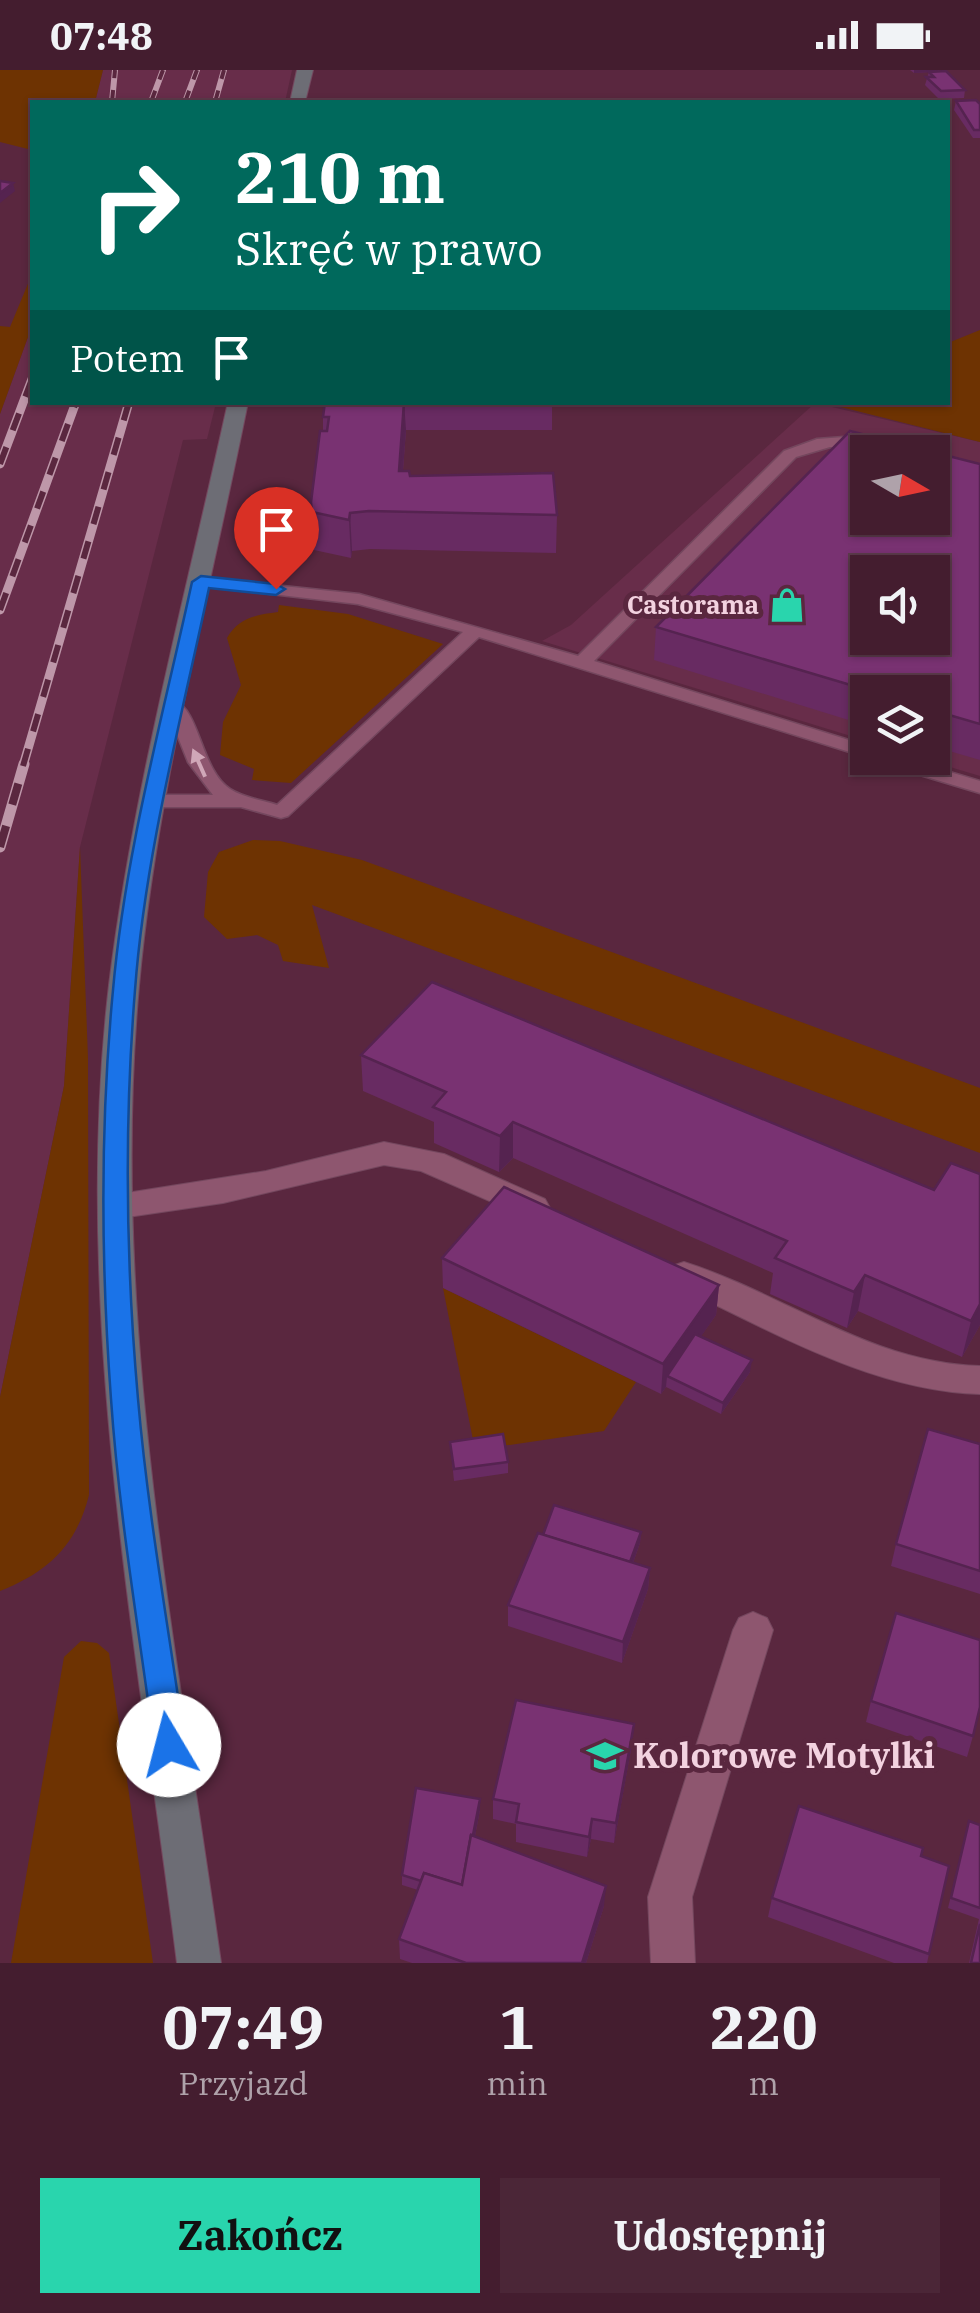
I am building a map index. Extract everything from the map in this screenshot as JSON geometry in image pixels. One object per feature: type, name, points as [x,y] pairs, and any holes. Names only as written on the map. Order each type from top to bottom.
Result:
[{"type":"street","points":[[298,100],[305,70]]},
{"type":"street","points":[[199,1963],[125,1404],[114,1207],[124,986],[154,801],[237,405]]},
{"type":"street","points":[[114,1207],[214,1193],[322,1170],[372,1154],[393,1154],[440,1167],[564,1222]]},
{"type":"street","points":[[652,1260],[908,1372],[951,1382],[980,1380]]},
{"type":"street","points":[[673,1963],[668,1924],[670,1897],[753,1630]]},
{"type":"lane","points":[[581,663],[790,454],[806,446],[850,444]]},
{"type":"lane","points":[[201,582],[359,599],[476,630],[850,746]]},
{"type":"lane","points":[[175,707],[200,771],[229,798],[281,812],[476,630]]},
{"type":"lane","points":[[938,775],[980,788]]},
{"type":"lane","points":[[154,801],[242,801]]},
{"type":"shaded area","points":[[0,70],[103,70],[96,100],[30,100],[30,150],[0,142]]},
{"type":"shaded area","points":[[103,70],[292,70],[285,100],[96,100]]},
{"type":"shaded area","points":[[30,279],[30,332],[0,414],[0,326],[10,327]]},
{"type":"shaded area","points":[[980,330],[980,442],[833,405],[950,405],[950,342]]},
{"type":"shaded area","points":[[30,332],[30,405],[216,405],[207,439],[183,440],[80,847],[64,1086],[0,1397],[0,414]]},
{"type":"shaded area","points":[[813,405],[823,405],[980,442],[980,776],[950,767],[950,675],[850,675],[850,736],[542,641],[571,625]]},
{"type":"shaded area","points":[[279,605],[348,614],[443,644],[291,783],[252,780],[254,769],[220,755],[223,722],[241,685],[227,638],[242,622],[278,612]]},
{"type":"shaded area","points":[[253,840],[280,841],[362,860],[980,1088],[980,1153],[312,905],[329,968],[283,961],[278,945],[257,935],[227,939],[204,917],[208,872],[219,852]]},
{"type":"shaded area","points":[[80,847],[88,1058],[89,1495],[76,1529],[58,1555],[32,1575],[0,1591],[0,1397],[64,1086]]},
{"type":"shaded area","points":[[443,1288],[636,1382],[604,1431],[475,1450]]},
{"type":"shaded area","points":[[81,1641],[97,1643],[109,1653],[153,1963],[11,1963],[64,1657]]},
{"type":"building","points":[[946,71],[965,90],[941,91],[926,77],[934,77],[929,72]]},
{"type":"building","points":[[976,100],[980,104],[980,130],[974,130],[956,101]]},
{"type":"building","points":[[0,181],[13,183],[0,193]]},
{"type":"building","points":[[325,405],[404,405],[399,471],[409,471],[410,476],[553,473],[557,515],[369,511],[350,513],[349,520],[312,512],[320,431],[327,431],[329,417],[323,417]]},
{"type":"building","name":"Castorama","points":[[850,431],[866,435],[850,435],[850,535],[950,535],[950,456],[980,464],[980,724],[950,715],[950,675],[850,675],[850,685],[656,627]]},
{"type":"building","points":[[432,982],[934,1190],[951,1163],[980,1174],[980,1304],[971,1321],[865,1275],[854,1292],[775,1258],[787,1241],[513,1122],[500,1136],[433,1107],[446,1092],[361,1055]]},
{"type":"building","points":[[504,1187],[719,1285],[663,1364],[442,1258]]},
{"type":"building","points":[[695,1334],[752,1360],[723,1403],[667,1376]]},
{"type":"building","points":[[928,1429],[980,1444],[980,1571],[896,1544]]},
{"type":"building","points":[[503,1434],[508,1462],[454,1469],[450,1442]]},
{"type":"building","points":[[554,1505],[641,1532],[630,1562],[543,1535]]},
{"type":"building","points":[[538,1533],[650,1568],[623,1642],[508,1605]]},
{"type":"building","points":[[896,1613],[980,1640],[980,1707],[973,1736],[871,1701]]},
{"type":"building","points":[[516,1700],[634,1724],[616,1823],[592,1819],[589,1837],[516,1822],[519,1804],[493,1799]]},
{"type":"building","points":[[416,1788],[480,1799],[462,1885],[424,1873],[421,1881],[402,1875]]},
{"type":"building","points":[[799,1806],[923,1848],[921,1856],[949,1866],[929,1954],[772,1898]]},
{"type":"building","points":[[969,1821],[980,1825],[980,1908],[951,1898]]},
{"type":"building","points":[[471,1835],[606,1886],[582,1963],[466,1963],[399,1939],[424,1873],[462,1885]]},
{"type":"building","points":[[980,1924],[980,1963],[971,1963]]},
{"type":"railway","points":[[112,100],[115,70]]},
{"type":"railway","points":[[152,100],[163,70]]},
{"type":"railway","points":[[186,100],[197,70]]},
{"type":"railway","points":[[216,100],[224,70]]},
{"type":"railway","points":[[0,464],[30,384]]},
{"type":"railway","points":[[0,610],[75,405]]},
{"type":"railway","points":[[23,766],[128,405]]},
{"type":"railway","points":[[0,847],[24,764]]},
{"type":"place","name":"Castorama","points":[[787,605]]},
{"type":"place","name":"Kolorowe Motylki","points":[[605,1756]]},
{"type":"route","points":[[169,1745],[125,1404],[116,1277],[118,1056],[124,986],[154,801],[201,582],[276,589]]}]
